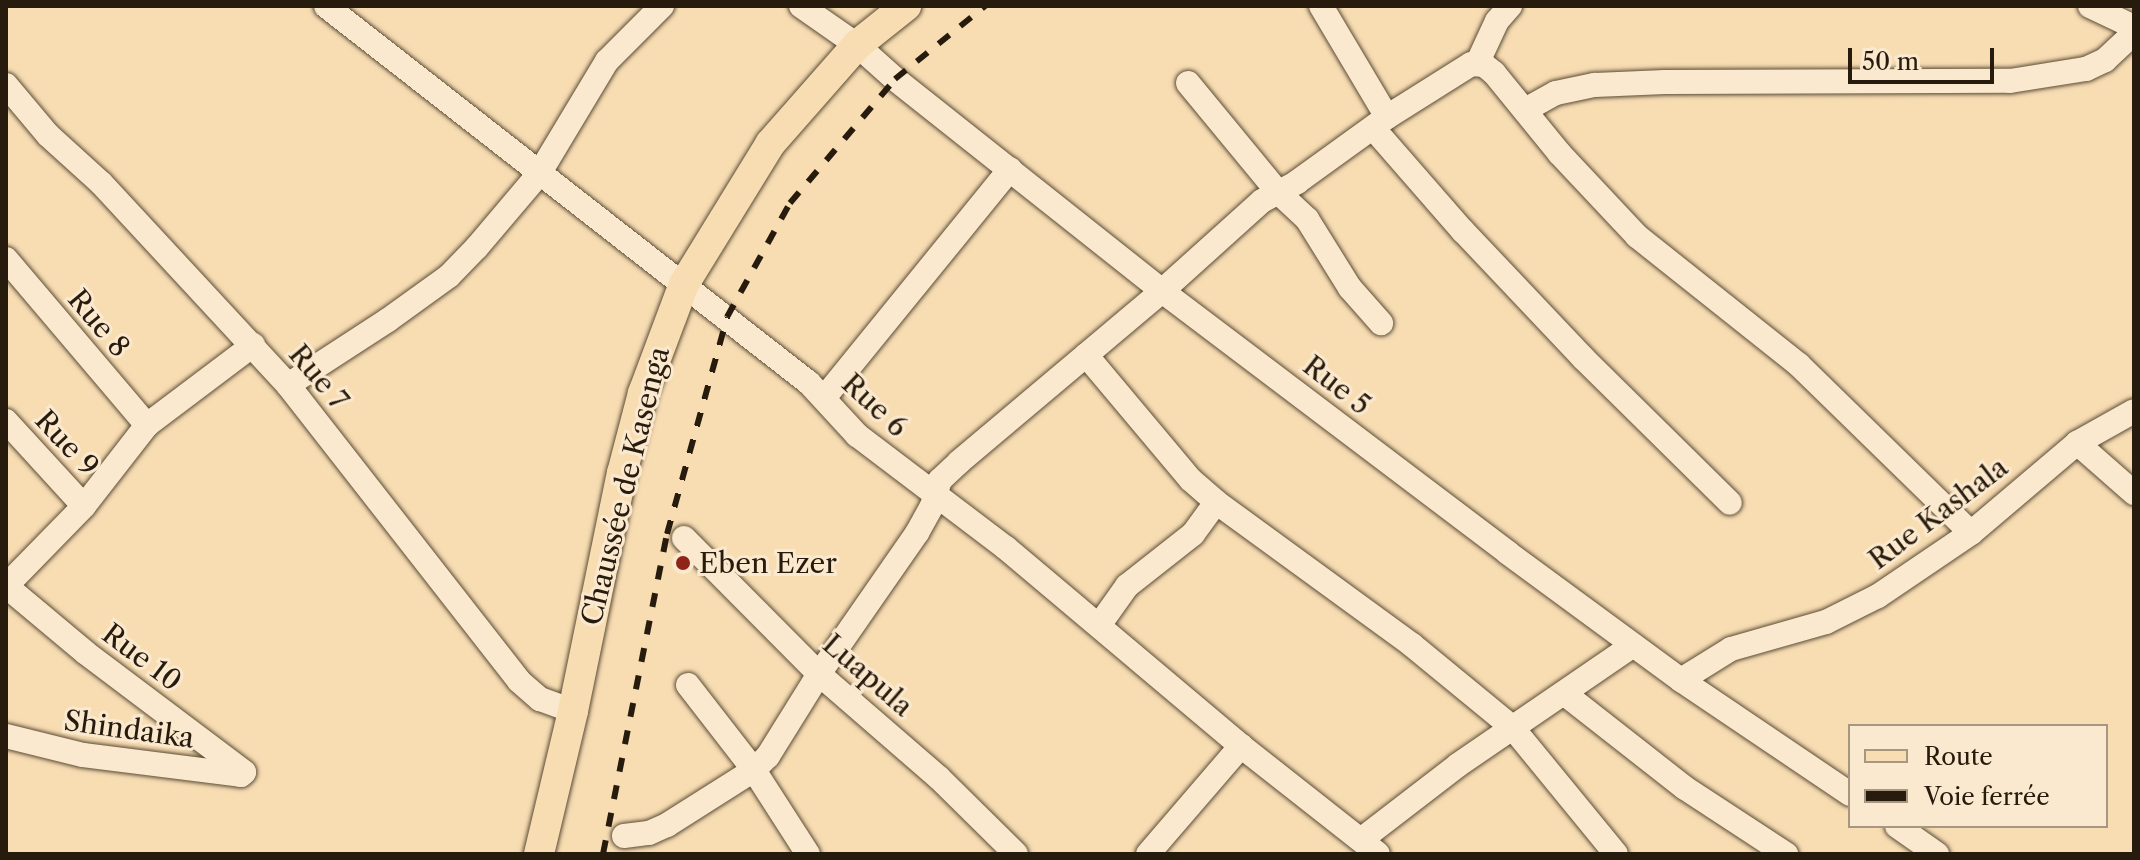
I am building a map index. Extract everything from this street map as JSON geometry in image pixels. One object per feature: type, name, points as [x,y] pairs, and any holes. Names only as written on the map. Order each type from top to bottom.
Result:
[{"type":"main road","name":"Chaussée de Kasenga","points":[[539,854],[573,711],[601,567],[643,393],[684,284],[770,144],[857,45],[906,6]]},
{"type":"street","name":"Rue 6","points":[[326,6],[684,284],[824,398],[857,435],[1100,624],[1241,746],[1370,847]]},
{"type":"street","points":[[288,385],[449,276],[539,174],[607,61],[662,6]]},
{"type":"street","name":"Rue 5","points":[[801,6],[857,45],[895,79],[1162,291],[1633,645],[1848,793]]},
{"type":"street","points":[[1321,6],[1380,122],[1463,231],[1583,358],[1730,503]]},
{"type":"street","points":[[1477,64],[1497,21],[1510,6]]},
{"type":"street","points":[[1525,110],[1556,93],[1595,85],[1681,81],[2010,81],[2086,69],[2105,60],[2134,30],[2090,6]]},
{"type":"street","points":[[624,836],[649,833],[667,825],[754,770],[777,744],[819,674],[917,533],[940,480],[949,471],[1162,291],[1262,201],[1461,69],[1477,64],[1494,73],[1560,154],[1637,236],[1799,365],[1971,533]]},
{"type":"street","points":[[1188,83],[1278,192],[1307,219],[1350,288],[1381,323]]},
{"type":"street","name":"Rue 7","points":[[6,85],[48,135],[93,175],[288,385],[519,681],[540,699],[573,711]]},
{"type":"street","points":[[824,398],[1010,169]]},
{"type":"street","name":"Rue 8","points":[[6,259],[147,425]]},
{"type":"street","points":[[6,586],[84,506],[147,425],[253,345]]},
{"type":"street","points":[[1086,355],[1191,480],[1216,502],[1412,645],[1512,727],[1616,854]]},
{"type":"street","name":"Rue Kashala","points":[[1681,680],[1741,645],[1826,622],[1899,583],[1971,533],[2077,443],[2134,411]]},
{"type":"street","name":"Rue 9","points":[[6,421],[84,506]]},
{"type":"street","points":[[2077,443],[2134,493]]},
{"type":"street","points":[[1100,624],[1127,586],[1193,534],[1216,502]]},
{"type":"street","name":"Luapula","points":[[684,538],[819,674],[928,768],[1016,854]]},
{"type":"street","name":"Rue 10","points":[[6,586],[86,653],[244,772]]},
{"type":"street","points":[[1370,847],[1397,810],[1633,645]]},
{"type":"street","points":[[688,685],[754,770],[808,854]]},
{"type":"street","points":[[1565,694],[1685,788],[1786,854]]},
{"type":"street","name":"Shindaika","points":[[6,736],[83,755],[244,772]]},
{"type":"street","points":[[1148,854],[1241,746]]},
{"type":"street","points":[[1900,828],[1937,854]]},
{"type":"railway","points":[[603,854],[667,534],[727,317],[790,203],[895,79],[985,6]]},
{"type":"place","name":"Eben Ezer","points":[[683,563]]}]
